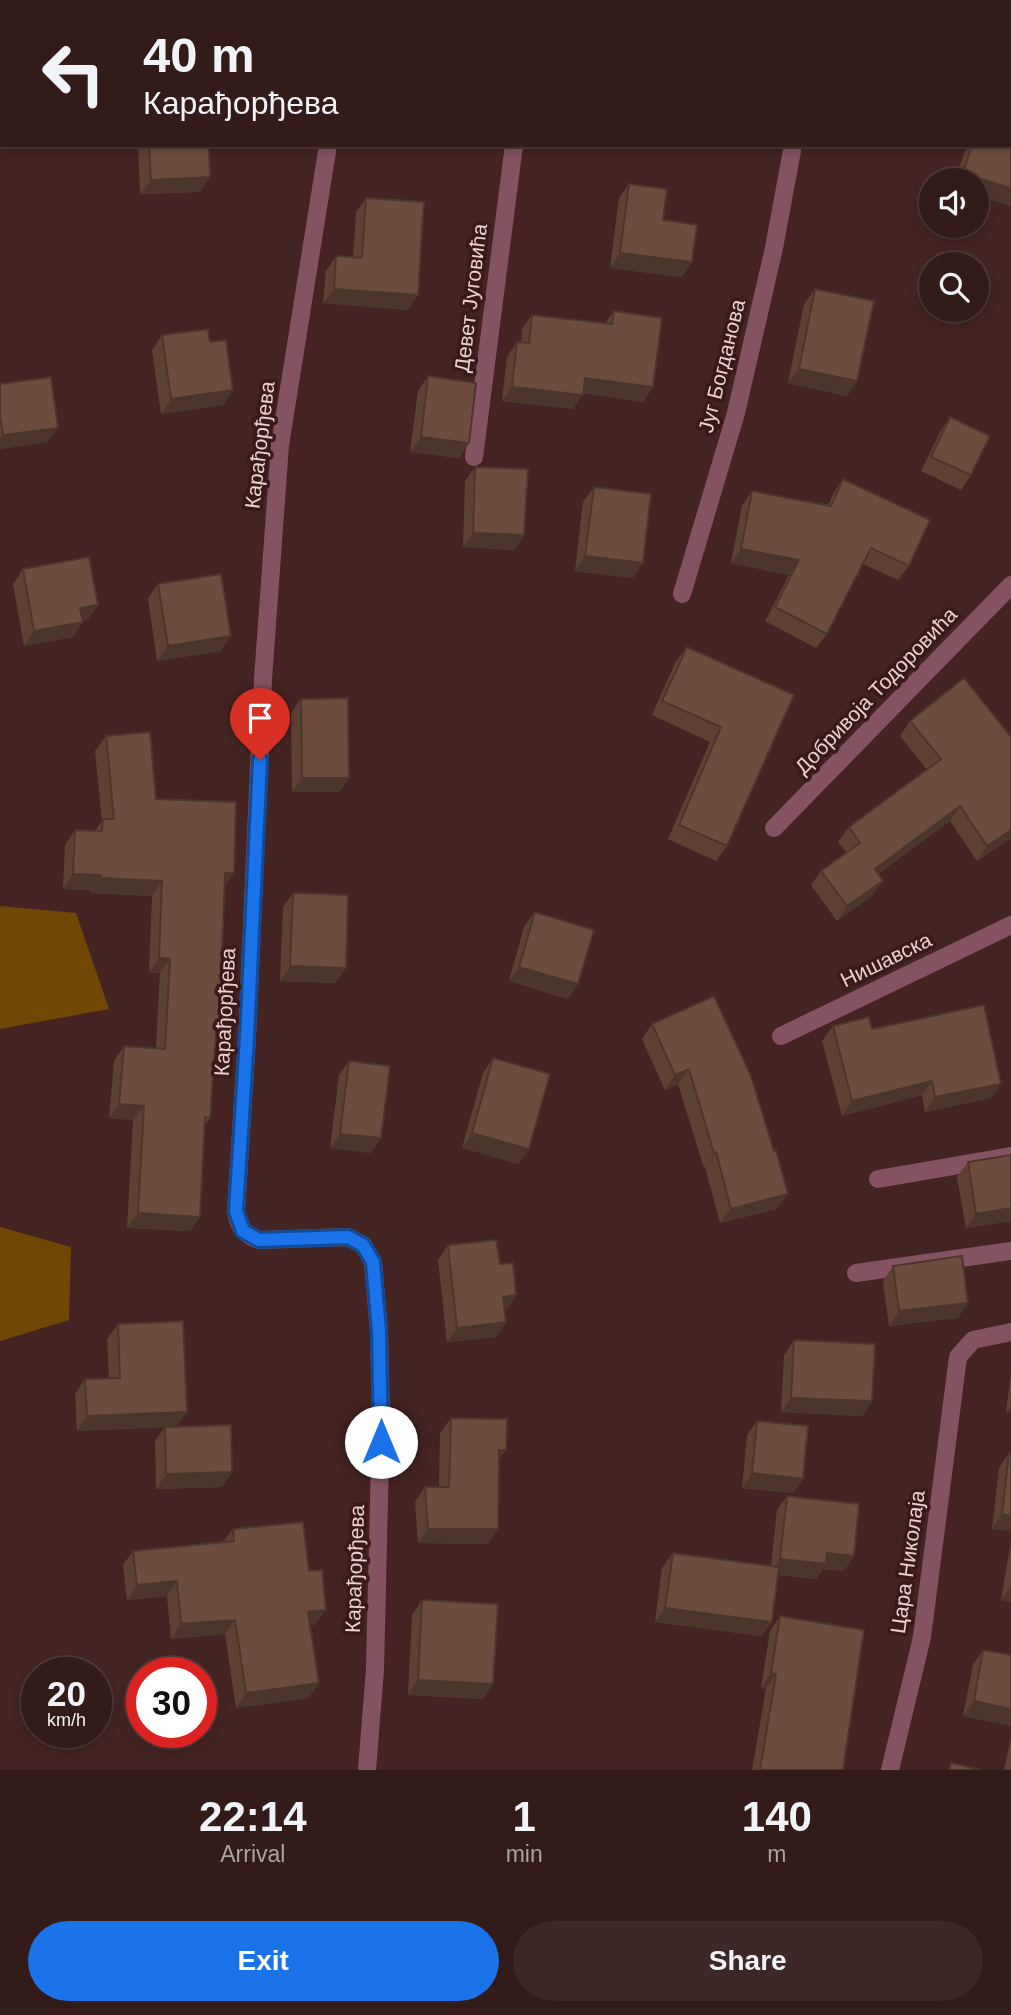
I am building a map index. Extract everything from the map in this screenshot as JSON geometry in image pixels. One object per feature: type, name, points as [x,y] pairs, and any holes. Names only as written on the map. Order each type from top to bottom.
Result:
[{"type":"street","name":"Карађорђева","points":[[328,147],[280,445],[263,679],[247,1037],[236,1211],[243,1231],[250,1237],[259,1240],[348,1237],[363,1245],[373,1262],[379,1331],[381,1418],[375,1669],[367,1770]]},
{"type":"street","name":"Девет Југовића","points":[[474,457],[514,147]]},
{"type":"street","name":"Југ Богданова","points":[[682,593],[736,413],[774,248],[793,147]]},
{"type":"street","name":"Добривоја Тодоровића","points":[[774,828],[1011,585]]},
{"type":"street","name":"Нишавска","points":[[781,1036],[1011,925]]},
{"type":"street","points":[[878,1179],[1011,1156]]},
{"type":"street","points":[[856,1273],[1011,1251]]},
{"type":"street","name":"Цара Николаја","points":[[890,1770],[922,1637],[958,1357],[973,1340],[1011,1332]]},
{"type":"shaded area","points":[[0,906],[76,913],[109,1009],[0,1029]]},
{"type":"shaded area","points":[[0,1227],[71,1247],[69,1320],[0,1341]]},
{"type":"building","points":[[149,147],[209,147],[210,177],[151,180]]},
{"type":"building","points":[[971,147],[1011,147],[1011,188],[989,181],[989,168],[965,168]]},
{"type":"building","points":[[629,184],[667,189],[663,220],[697,225],[692,262],[620,253]]},
{"type":"building","points":[[366,198],[424,202],[418,295],[334,289],[336,256],[362,258]]},
{"type":"building","points":[[815,289],[874,301],[857,381],[799,369]]},
{"type":"building","points":[[614,311],[662,318],[653,387],[585,378],[583,395],[512,387],[517,342],[529,343],[532,315],[612,324]]},
{"type":"building","points":[[208,329],[210,342],[226,340],[233,390],[171,399],[162,335]]},
{"type":"building","points":[[428,376],[476,383],[469,443],[421,437]]},
{"type":"building","points":[[51,377],[58,428],[3,435],[0,384]]},
{"type":"building","points":[[950,417],[990,436],[971,475],[931,457]]},
{"type":"building","points":[[475,467],[528,469],[524,535],[473,533]]},
{"type":"building","points":[[843,479],[930,520],[909,566],[871,548],[827,634],[775,607],[799,560],[741,549],[752,491],[831,506]]},
{"type":"building","points":[[594,487],[651,494],[643,563],[585,556]]},
{"type":"building","points":[[89,557],[98,605],[80,608],[83,622],[34,631],[23,569]]},
{"type":"building","points":[[221,574],[231,636],[168,646],[158,584]]},
{"type":"building","points":[[687,647],[794,695],[727,846],[679,825],[721,727],[662,701]]},
{"type":"building","points":[[964,678],[1011,737],[1011,830],[987,846],[960,806],[875,869],[883,881],[847,906],[821,871],[860,843],[849,827],[941,759],[910,721]]},
{"type":"building","points":[[348,698],[349,778],[302,778],[301,699]]},
{"type":"building","points":[[150,732],[156,799],[236,802],[234,873],[225,873],[219,1033],[216,1033],[210,1118],[205,1117],[200,1217],[138,1213],[144,1106],[119,1104],[124,1046],[165,1049],[170,959],[159,958],[162,881],[73,874],[75,830],[102,831],[103,819],[114,819],[106,736]]},
{"type":"building","points":[[293,893],[348,895],[346,968],[290,966]]},
{"type":"building","points":[[535,912],[594,930],[578,984],[519,967]]},
{"type":"building","points":[[714,996],[751,1076],[788,1194],[731,1209],[689,1069],[675,1075],[652,1024]]},
{"type":"building","points":[[984,1005],[1001,1084],[935,1097],[932,1081],[852,1101],[833,1026],[869,1017],[872,1029]]},
{"type":"building","points":[[493,1058],[550,1074],[529,1149],[472,1133]]},
{"type":"building","points":[[349,1061],[390,1066],[381,1138],[340,1134]]},
{"type":"building","points":[[1011,1155],[1011,1208],[976,1214],[968,1162]]},
{"type":"building","points":[[496,1240],[500,1264],[513,1263],[516,1295],[503,1297],[506,1322],[457,1328],[448,1245]]},
{"type":"building","points":[[962,1256],[968,1303],[899,1311],[893,1266]]},
{"type":"building","points":[[183,1321],[187,1412],[87,1416],[85,1379],[120,1378],[118,1324]]},
{"type":"building","points":[[794,1340],[875,1344],[872,1401],[791,1398]]},
{"type":"building","points":[[451,1418],[507,1419],[506,1450],[499,1450],[498,1529],[428,1529],[425,1487],[449,1487]]},
{"type":"building","points":[[757,1421],[808,1426],[803,1479],[752,1473]]},
{"type":"building","points":[[231,1425],[232,1472],[166,1474],[165,1427]]},
{"type":"building","points":[[1011,1453],[1011,1516],[1002,1514]]},
{"type":"building","points":[[787,1496],[859,1504],[854,1556],[827,1553],[826,1564],[780,1559]]},
{"type":"building","points":[[303,1522],[309,1571],[322,1570],[326,1610],[308,1612],[319,1683],[246,1693],[235,1620],[181,1624],[177,1581],[137,1585],[133,1551],[234,1541],[233,1529]]},
{"type":"building","points":[[673,1553],[779,1567],[772,1622],[665,1608]]},
{"type":"building","points":[[422,1600],[498,1604],[493,1684],[418,1680]]},
{"type":"building","points":[[780,1616],[864,1630],[843,1770],[760,1770],[776,1674],[771,1673]]},
{"type":"building","points":[[983,1650],[1011,1655],[1011,1709],[974,1701]]},
{"type":"building","points":[[951,1763],[982,1770],[949,1770]]},
{"type":"route","points":[[260,760],[236,1211],[243,1231],[259,1240],[348,1237],[363,1245],[373,1262],[379,1331],[381,1442]]}]
